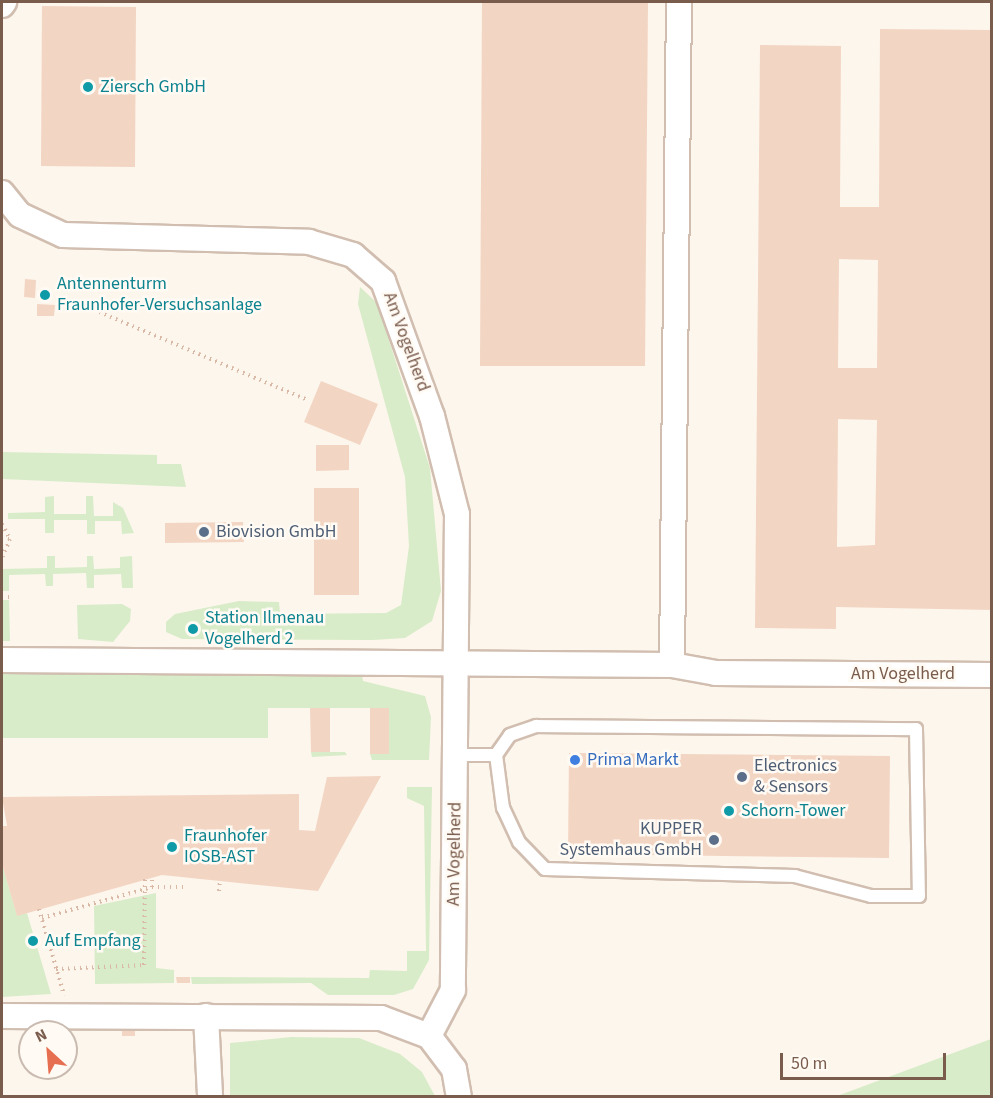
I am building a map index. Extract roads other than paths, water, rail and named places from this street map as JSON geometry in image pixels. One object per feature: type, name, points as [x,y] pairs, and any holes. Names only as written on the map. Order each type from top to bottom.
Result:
[{"type":"street","points":[[672,664],[680,2]]},
{"type":"street","name":"Am Vogelherd","points":[[2,193],[20,215],[63,235],[309,242],[367,264],[394,305],[448,469],[458,514],[453,990],[429,1036]]},
{"type":"street","name":"Am Vogelherd","points":[[2,660],[672,664],[716,673],[992,675]]},
{"type":"street","points":[[2,1016],[381,1018],[429,1036],[454,1069],[459,1096]]},
{"type":"street","points":[[206,1016],[210,1096]]},
{"type":"lane","points":[[536,726],[916,729],[919,896],[871,896],[795,876],[545,869],[519,842],[503,808],[496,754],[510,735],[536,726]]},
{"type":"lane","points":[[457,755],[496,754]]},
{"type":"place","name":"Ziersch GmbH","points":[[88,87]]},
{"type":"place","name":"Antennenturm Fraunhofer-Versuchsanlage","points":[[45,295]]},
{"type":"place","name":"Biovision GmbH","points":[[204,532]]},
{"type":"place","name":"Station Ilmenau Vogelherd 2","points":[[193,629]]},
{"type":"place","name":"Prima Markt","points":[[575,760]]},
{"type":"place","name":"Electronics & Sensors","points":[[742,777]]},
{"type":"place","name":"Schorn-Tower","points":[[729,811]]},
{"type":"place","name":"KUPPER Systemhaus GmbH","points":[[714,840]]},
{"type":"place","name":"Fraunhofer IOSB-AST","points":[[172,847]]},
{"type":"place","name":"Auf Empfang","points":[[33,941]]}]
